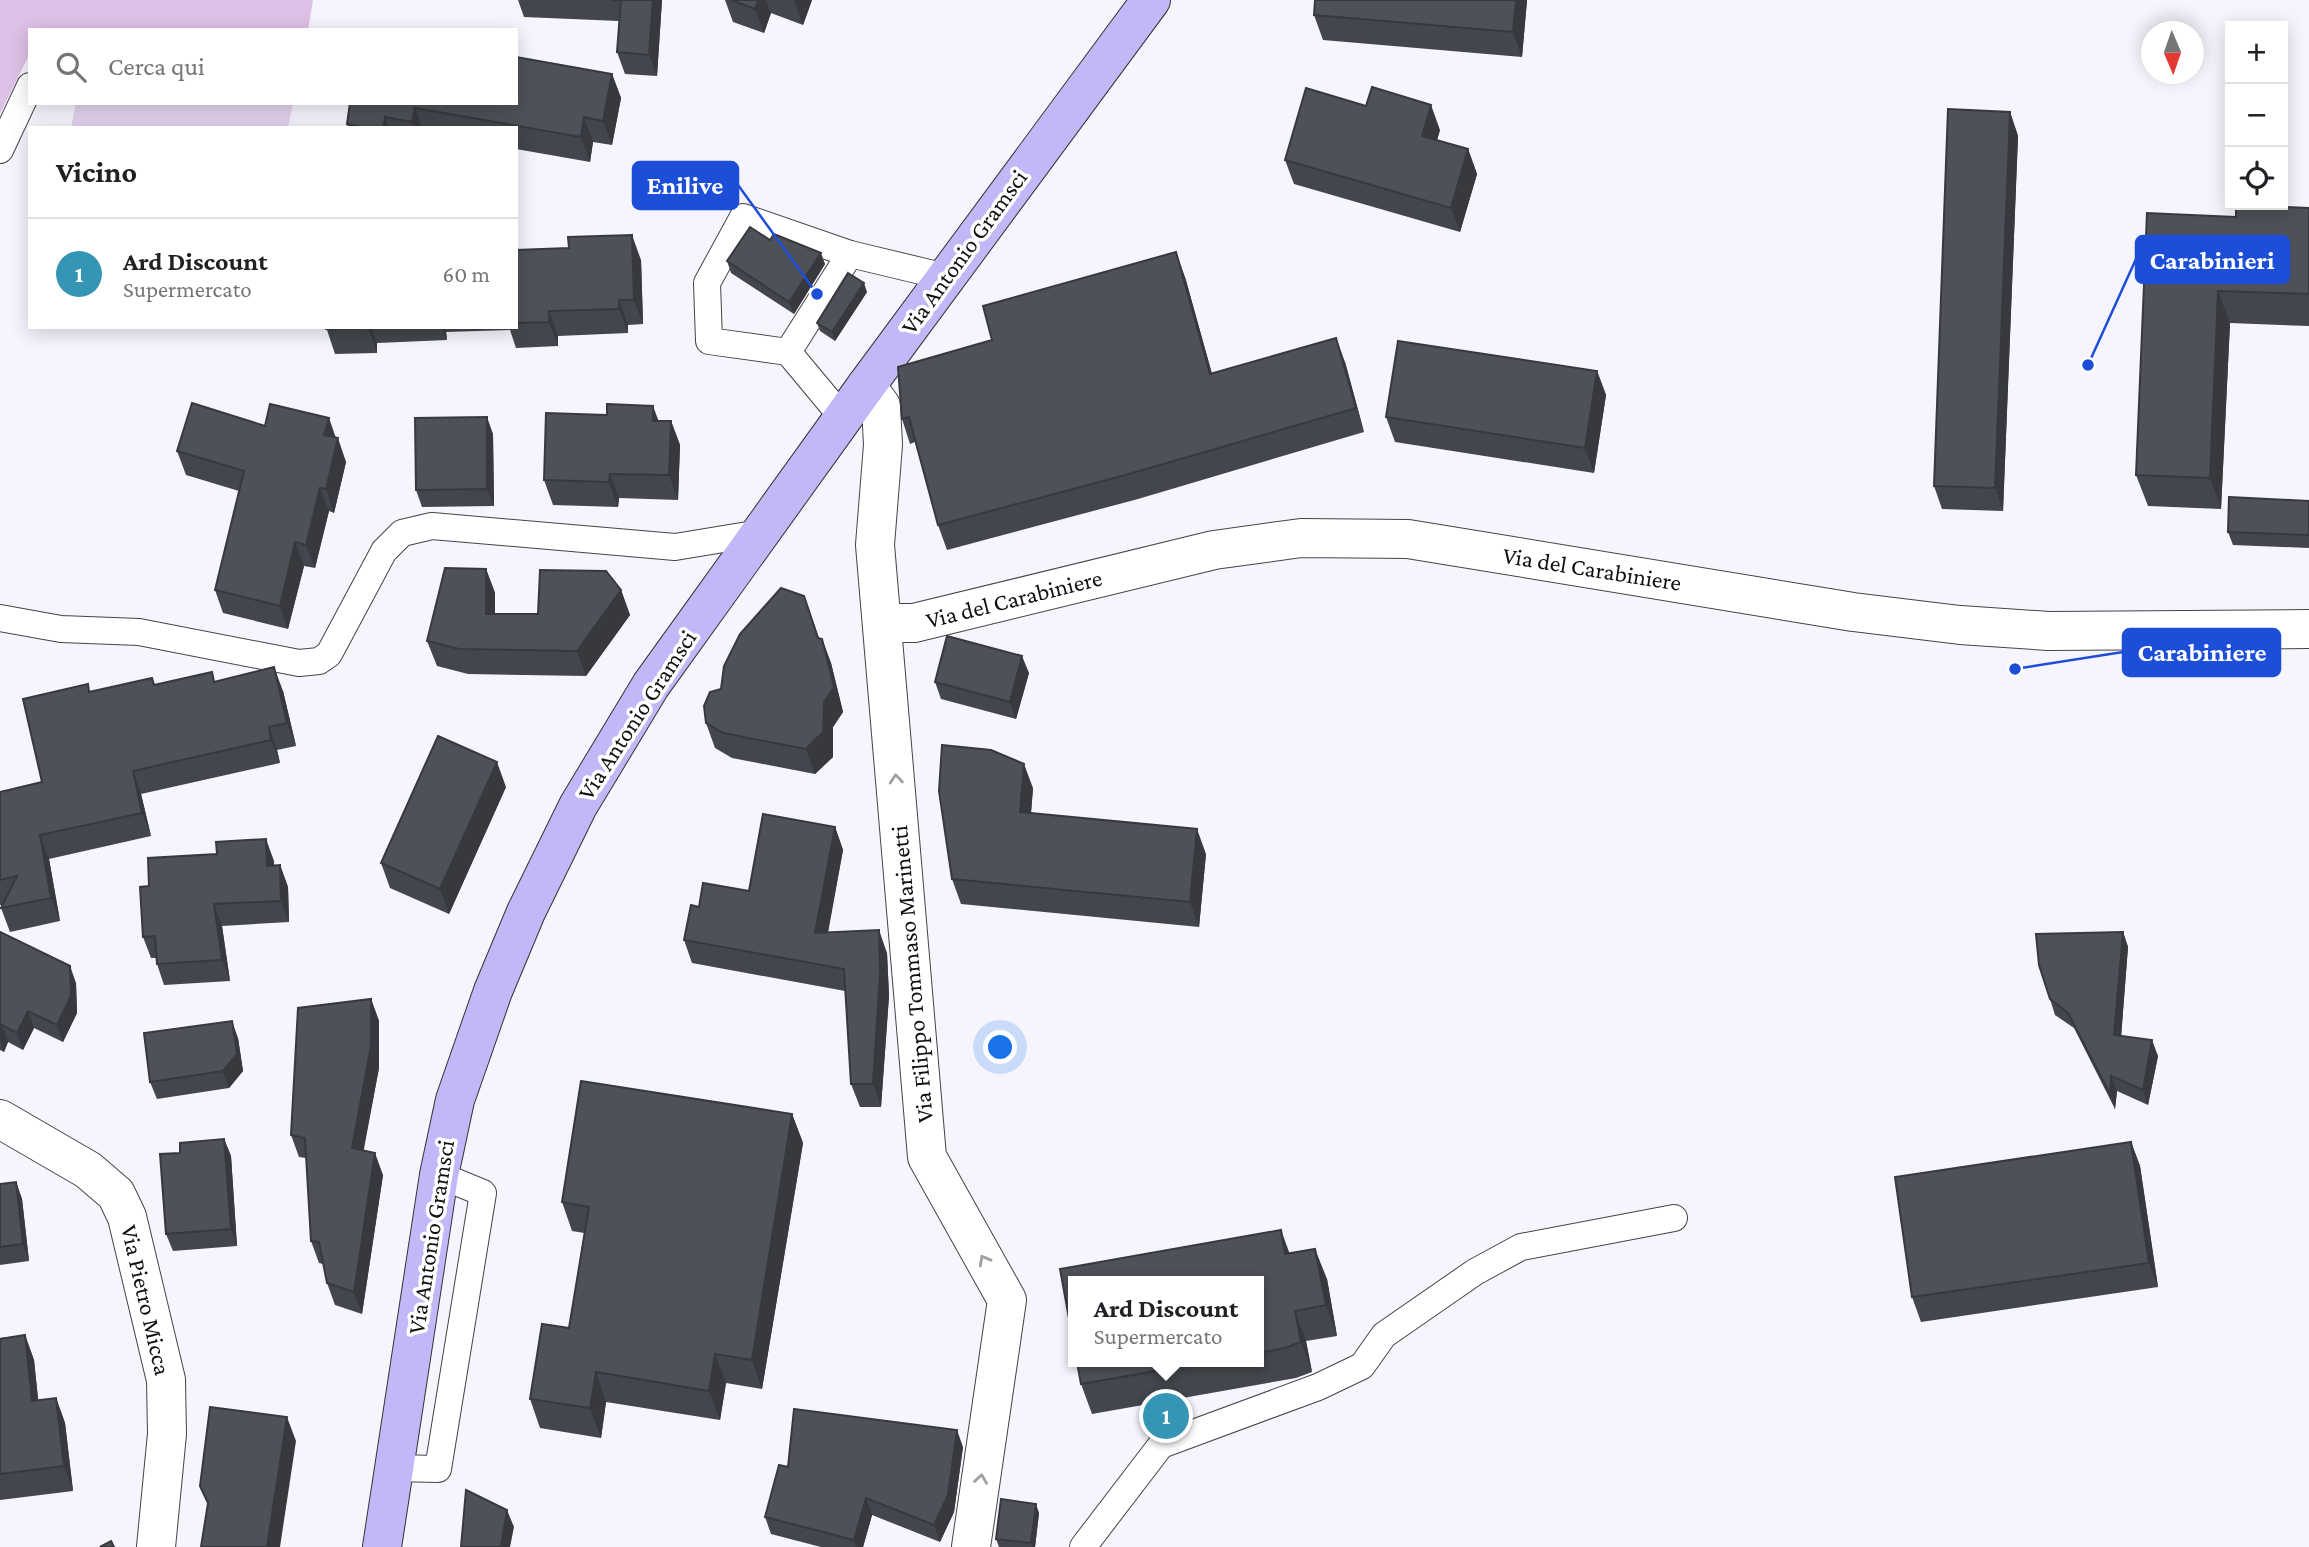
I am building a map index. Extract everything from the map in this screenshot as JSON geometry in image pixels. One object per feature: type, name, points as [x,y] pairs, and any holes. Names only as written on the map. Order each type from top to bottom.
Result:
[{"type":"main road","name":"Via Antonio Gramsci","points":[[382,1547],[439,1175],[455,1100],[493,991],[526,912],[572,817],[651,685],[866,386],[1151,0]]},
{"type":"street","name":"Via Filippo Tommaso Marinetti","points":[[866,386],[881,406],[883,445],[875,544],[928,1157],[1007,1300],[971,1547]]},
{"type":"street","name":"Via del Carabiniere","points":[[883,623],[914,623],[1214,550],[1301,538],[1394,538],[1853,612],[1960,625],[2049,631],[2309,629]]},
{"type":"street","name":"Via Pietro Micca","points":[[0,1119],[88,1170],[116,1194],[127,1217],[166,1380],[167,1434],[156,1547]]},
{"type":"lane","points":[[0,150],[28,90]]},
{"type":"lane","points":[[843,418],[788,352],[709,341],[707,283],[743,217],[850,254],[946,277]]},
{"type":"lane","points":[[788,352],[850,254]]},
{"type":"lane","points":[[0,618],[61,629],[139,632],[299,663],[319,661],[330,654],[384,551],[402,533],[432,526],[675,547],[760,533]]},
{"type":"lane","points":[[1083,1547],[1161,1445],[1318,1387],[1362,1366],[1384,1335],[1475,1272],[1521,1247],[1674,1218]]},
{"type":"shaded area","points":[[0,0],[313,0],[308,28],[28,28],[28,57],[0,114]]},
{"type":"shaded area","points":[[76,105],[293,105],[288,126],[71,126]]},
{"type":"building","points":[[621,0],[653,0],[649,55],[617,52]]},
{"type":"building","points":[[731,0],[758,0],[755,9]]},
{"type":"building","points":[[1315,0],[1516,0],[1513,32],[1314,15]]},
{"type":"building","points":[[518,57],[612,74],[603,121],[584,117],[581,137],[415,108],[412,122],[385,117],[383,126],[347,124],[350,105],[518,105]]},
{"type":"building","points":[[1372,87],[1431,105],[1422,136],[1468,149],[1451,208],[1285,160],[1306,88],[1366,106]]},
{"type":"building","points":[[1948,109],[2010,112],[1995,488],[1934,486]]},
{"type":"building","points":[[2309,208],[2309,294],[2218,291],[2210,478],[2136,475],[2147,213],[2236,217],[2236,210]]},
{"type":"building","points":[[750,227],[770,240],[774,234],[821,253],[789,302],[727,261]]},
{"type":"building","points":[[632,235],[634,300],[619,300],[619,309],[549,311],[549,322],[518,323],[518,250],[569,248],[568,237]]},
{"type":"building","points":[[1176,252],[1210,374],[1336,338],[1356,408],[1129,474],[938,525],[909,417],[902,419],[898,367],[992,340],[983,306]]},
{"type":"building","points":[[848,273],[864,283],[832,332],[817,323]]},
{"type":"building","points":[[1398,341],[1597,371],[1585,448],[1386,417]]},
{"type":"building","points":[[192,403],[265,426],[270,404],[329,418],[324,435],[338,438],[326,489],[320,488],[306,545],[295,542],[280,606],[215,590],[244,471],[177,451]]},
{"type":"building","points":[[607,404],[653,406],[653,421],[671,421],[669,475],[610,474],[609,482],[544,480],[546,413],[607,415]]},
{"type":"building","points":[[487,417],[487,489],[416,490],[415,418]]},
{"type":"building","points":[[2229,497],[2309,501],[2309,535],[2228,532]]},
{"type":"building","points":[[445,568],[486,569],[486,614],[538,614],[540,570],[606,571],[621,590],[577,651],[459,649],[427,641]]},
{"type":"building","points":[[781,588],[804,596],[818,638],[822,639],[834,687],[824,702],[823,732],[806,749],[723,733],[706,723],[704,706],[710,692],[721,689],[724,666],[740,634]]},
{"type":"building","points":[[947,636],[1022,656],[1010,702],[935,682]]},
{"type":"building","points":[[274,667],[287,723],[269,727],[271,740],[133,771],[142,813],[40,835],[51,898],[1,908],[17,876],[0,880],[0,792],[42,782],[23,699],[88,684],[89,692],[152,678],[154,685],[212,672],[214,682]]},
{"type":"building","points":[[438,736],[497,762],[440,889],[381,863]]},
{"type":"building","points":[[942,745],[991,750],[1024,764],[1020,812],[1197,829],[1190,902],[952,879],[939,791]]},
{"type":"building","points":[[763,814],[835,827],[815,933],[879,930],[880,973],[873,1084],[851,1084],[844,969],[684,940],[691,905],[699,907],[703,883],[749,891]]},
{"type":"building","points":[[266,839],[267,866],[280,865],[281,901],[214,904],[222,960],[157,964],[155,936],[143,937],[140,887],[149,886],[148,858],[217,854],[216,842]]},
{"type":"building","points":[[0,932],[70,966],[71,996],[57,1025],[28,1011],[17,1033],[2,1025],[0,1030]]},
{"type":"building","points":[[2123,932],[2114,1035],[2152,1040],[2143,1090],[2111,1076],[2110,1094],[2068,1013],[2050,999],[2039,965],[2036,934]]},
{"type":"building","points":[[371,999],[371,1046],[352,1148],[375,1153],[354,1292],[327,1283],[319,1242],[311,1241],[305,1138],[291,1135],[298,1008]]},
{"type":"building","points":[[232,1021],[237,1054],[223,1071],[150,1082],[144,1033]]},
{"type":"building","points":[[581,1081],[792,1114],[752,1360],[715,1354],[709,1391],[596,1372],[590,1408],[530,1399],[542,1324],[569,1328],[589,1207],[562,1202]]},
{"type":"building","points":[[224,1139],[231,1229],[166,1234],[160,1154],[180,1153],[180,1143]]},
{"type":"building","points":[[2131,1142],[2149,1263],[1912,1297],[1895,1177]]},
{"type":"building","points":[[16,1182],[23,1244],[0,1247],[0,1184]]},
{"type":"building","points":[[1281,1230],[1285,1254],[1315,1249],[1326,1305],[1295,1311],[1301,1342],[1264,1352],[1264,1276],[1068,1276],[1068,1313],[1060,1269]]},
{"type":"building","points":[[25,1335],[32,1401],[56,1398],[64,1466],[0,1474],[0,1339]]},
{"type":"building","points":[[1078,1367],[1178,1367],[1081,1384]]},
{"type":"building","points":[[210,1407],[287,1417],[267,1547],[201,1547],[208,1503],[200,1486]]},
{"type":"building","points":[[794,1409],[957,1430],[948,1495],[934,1525],[866,1498],[854,1540],[765,1517],[779,1465],[788,1467]]},
{"type":"building","points":[[466,1490],[507,1510],[501,1547],[461,1547]]},
{"type":"building","points":[[1001,1499],[1036,1504],[1031,1543],[996,1539]]},
{"type":"building","points":[[111,1541],[114,1547],[100,1547]]},
{"type":"place","name":"Enilive","points":[[817,294]]},
{"type":"place","name":"Carabinieri","points":[[2088,365]]},
{"type":"place","name":"Carabiniere","points":[[2015,669]]},
{"type":"place","name":"Ard Discount","points":[[1166,1416]]}]
